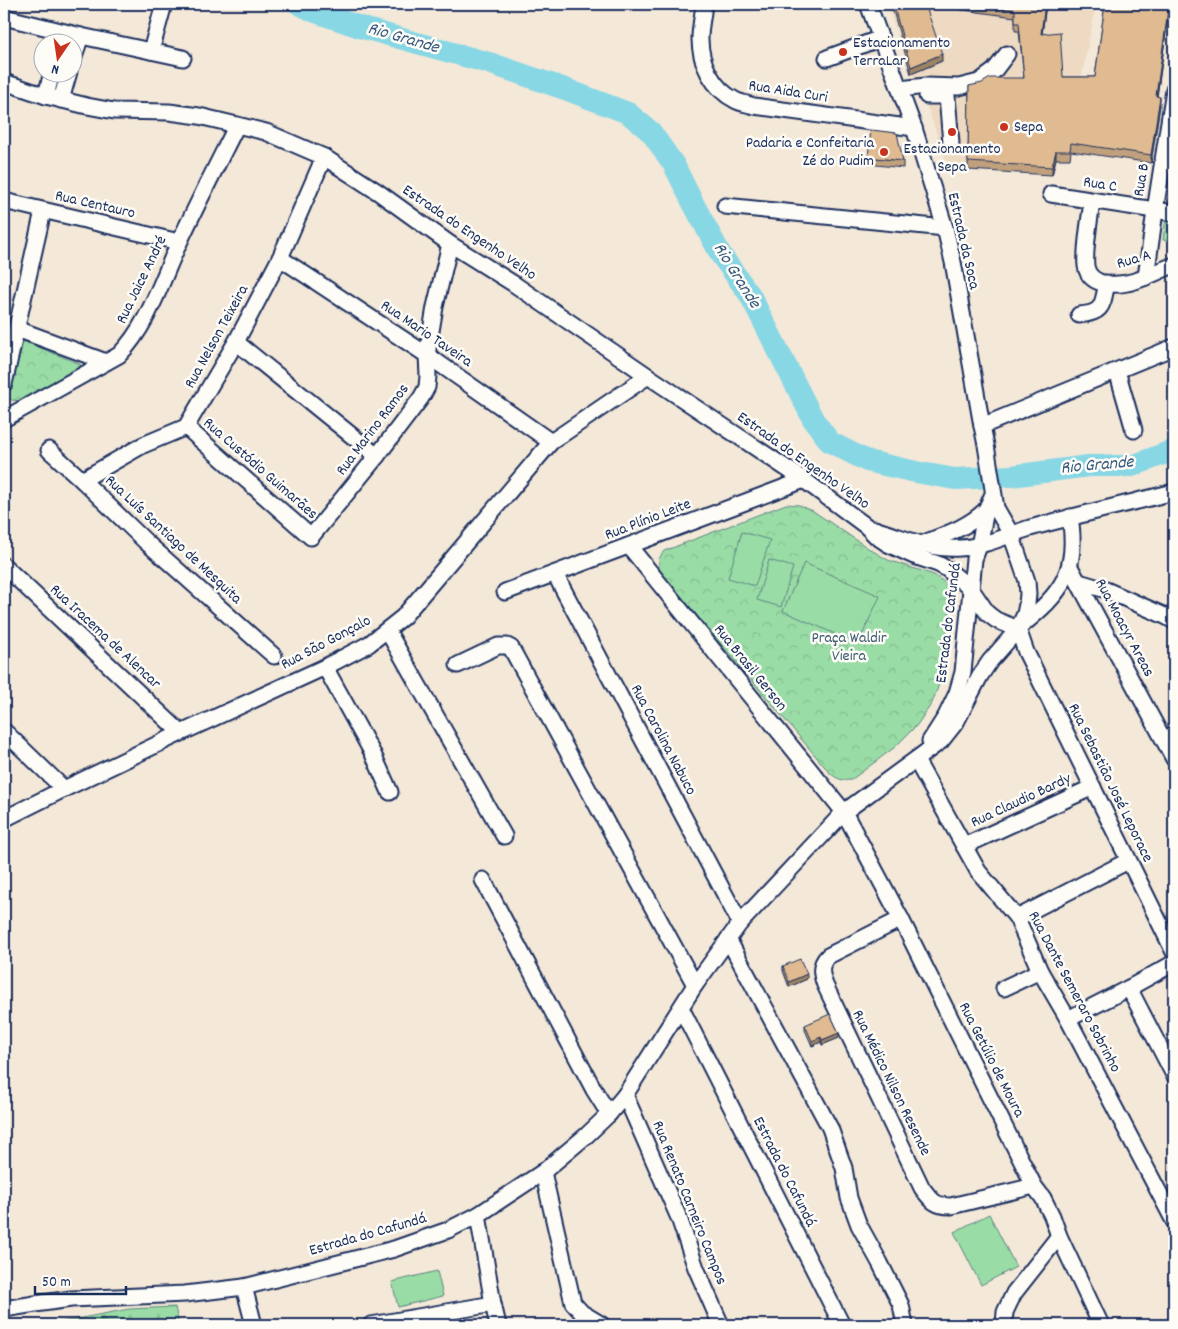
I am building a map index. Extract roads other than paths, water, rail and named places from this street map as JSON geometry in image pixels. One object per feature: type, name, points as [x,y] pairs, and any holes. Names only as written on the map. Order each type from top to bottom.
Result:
[{"type":"street","points":[[151,51],[164,4]]},
{"type":"street","name":"Rua Aida Curi","points":[[704,4],[700,38],[701,52],[708,74],[722,91],[736,101],[754,106],[914,128]]},
{"type":"street","name":"Estrada da Soca","points":[[868,4],[902,93],[945,228],[996,508],[1011,534]]},
{"type":"street","points":[[4,17],[47,32]]},
{"type":"street","points":[[82,36],[183,58]]},
{"type":"street","points":[[827,58],[881,38]]},
{"type":"street","points":[[902,93],[926,86],[959,87],[979,82],[994,71],[1007,54]]},
{"type":"street","name":"Estrada do Engenho Velho","points":[[4,82],[61,100],[114,111],[161,112],[198,116],[237,124],[266,132],[324,157],[378,192],[450,244],[514,284],[804,480],[888,544],[947,569],[970,589],[988,614],[996,620],[1018,629]]},
{"type":"street","points":[[46,96],[50,82]]},
{"type":"street","points":[[61,100],[66,82]]},
{"type":"street","points":[[902,93],[947,96],[956,92],[959,87]]},
{"type":"street","name":"Rua B","points":[[1146,277],[1174,90]]},
{"type":"street","points":[[947,96],[950,143]]},
{"type":"street","name":"Rua Jaice André","points":[[4,419],[119,355],[130,344],[142,324],[179,242],[237,124]]},
{"type":"street","name":"Rua Nelson Teixeira","points":[[186,427],[236,342],[280,258],[324,157]]},
{"type":"street","name":"Rua C","points":[[1051,194],[1174,213]]},
{"type":"street","name":"Rua Centauro","points":[[4,201],[179,242]]},
{"type":"street","name":"Rua A","points":[[1092,201],[1086,267],[1095,281],[1124,284],[1174,265]]},
{"type":"street","points":[[725,206],[945,228]]},
{"type":"street","points":[[4,384],[44,211]]},
{"type":"street","name":"Rua Marino Ramos","points":[[311,537],[377,456],[421,398],[427,387],[427,355],[435,307],[450,244]]},
{"type":"street","name":"Rua Mario Taveira","points":[[280,258],[427,355],[551,442]]},
{"type":"street","points":[[1080,315],[1096,312],[1100,308],[1107,283]]},
{"type":"street","points":[[17,329],[106,362]]},
{"type":"street","points":[[236,342],[377,456]]},
{"type":"street","points":[[982,426],[1174,347]]},
{"type":"street","points":[[1117,371],[1134,430]]},
{"type":"street","name":"Rua São Gonçalo","points":[[4,819],[182,733],[325,667],[369,644],[402,618],[551,442],[648,376]]},
{"type":"street","points":[[82,480],[143,445],[186,427]]},
{"type":"street","name":"Rua Custódio Guimarães","points":[[186,427],[311,537]]},
{"type":"street","name":"Rua Luís Santiago de Mesquita","points":[[49,450],[146,542],[274,656]]},
{"type":"street","name":"Rua Plínio Leite","points":[[505,592],[804,480]]},
{"type":"street","points":[[979,546],[986,510],[993,489]]},
{"type":"street","name":"Estrada do Engenho Velho","points":[[866,526],[922,543],[954,548],[979,546],[1011,534],[1070,517],[1174,492]]},
{"type":"street","points":[[922,543],[966,526],[986,510]]},
{"type":"street","points":[[1018,629],[1052,598],[1063,583],[1073,554],[1073,532],[1070,517]]},
{"type":"street","name":"Estrada do Cafundá","points":[[4,1309],[71,1299],[185,1294],[244,1287],[394,1249],[448,1230],[478,1215],[543,1172],[587,1135],[625,1095],[695,985],[740,923],[844,812],[941,741],[956,722],[980,676],[990,661],[1018,629],[1025,614],[1028,594],[1026,581],[1011,534]]},
{"type":"street","name":"Rua Brasil Gerson","points":[[629,546],[844,812]]},
{"type":"street","name":"Estrada do Cafundá","points":[[918,757],[946,716],[957,694],[963,672],[974,559],[979,546]]},
{"type":"street","name":"Rua Iracema de Alencar","points":[[4,566],[182,733]]},
{"type":"street","name":"Rua Moacyr Areas","points":[[1070,566],[1174,759]]},
{"type":"street","name":"Rua Carolina Nabuco","points":[[555,574],[740,923]]},
{"type":"street","points":[[1079,582],[1106,590],[1174,621]]},
{"type":"street","name":"Rua Sebastião José Leporace","points":[[1018,629],[1026,652],[1174,952]]},
{"type":"street","points":[[387,630],[504,836]]},
{"type":"street","points":[[458,665],[498,646],[511,648],[695,985]]},
{"type":"street","points":[[325,667],[373,754],[390,792]]},
{"type":"street","points":[[4,731],[64,789]]},
{"type":"street","name":"Rua Dante Semeraro Sobrinho","points":[[918,757],[978,871],[1017,918],[1040,971],[1068,1019],[1174,1221]]},
{"type":"street","name":"Rua Claudio Bardy","points":[[964,846],[1093,787]]},
{"type":"street","name":"Rua Getúlio de Moura","points":[[844,812],[901,919],[1034,1186],[1047,1206],[1101,1325]]},
{"type":"street","points":[[1017,918],[1128,861]]},
{"type":"street","points":[[483,880],[594,1090],[609,1114]]},
{"type":"street","name":"Rua Médico Nilson Resende","points":[[901,919],[828,956],[823,961],[821,975],[922,1188],[932,1202],[941,1206],[951,1206],[1034,1186]]},
{"type":"street","points":[[728,939],[830,1128],[844,1168],[849,1198],[859,1225],[901,1305],[905,1325]]},
{"type":"street","points":[[1068,1019],[1174,964]]},
{"type":"street","points":[[1004,988],[1040,971]]},
{"type":"street","points":[[1129,988],[1171,1059],[1174,1075]]},
{"type":"street","name":"Estrada do Cafundá","points":[[681,1008],[842,1325]]},
{"type":"street","name":"Rua Renato Carneiro Campos","points":[[625,1095],[679,1218],[696,1268],[721,1325]]},
{"type":"street","points":[[543,1172],[573,1303],[582,1313],[602,1325]]},
{"type":"street","points":[[478,1215],[498,1325]]},
{"type":"street","points":[[1004,1325],[1006,1312],[1014,1293],[1059,1236]]},
{"type":"street","points":[[244,1287],[254,1325]]},
{"type":"street","points":[[372,1325],[493,1304]]},
{"type":"waterway","name":"Rio Grande","points":[[299,4],[313,11],[363,28],[489,63],[628,113],[651,132],[674,165],[721,255],[750,295],[813,419],[830,442],[867,461],[955,479],[1011,476],[1089,466],[1132,466],[1174,450]]},
{"type":"place","name":"Estacionamento TerraLar","points":[[843,52]]},
{"type":"place","name":"Sepa","points":[[1004,127]]},
{"type":"place","name":"Estacionamento Sepa","points":[[952,132]]},
{"type":"place","name":"Padaria e Confeitaria Zé do Pudim","points":[[884,152]]},
{"type":"park label","name":"Praça Waldir Vieira","points":[[849,647]]}]
